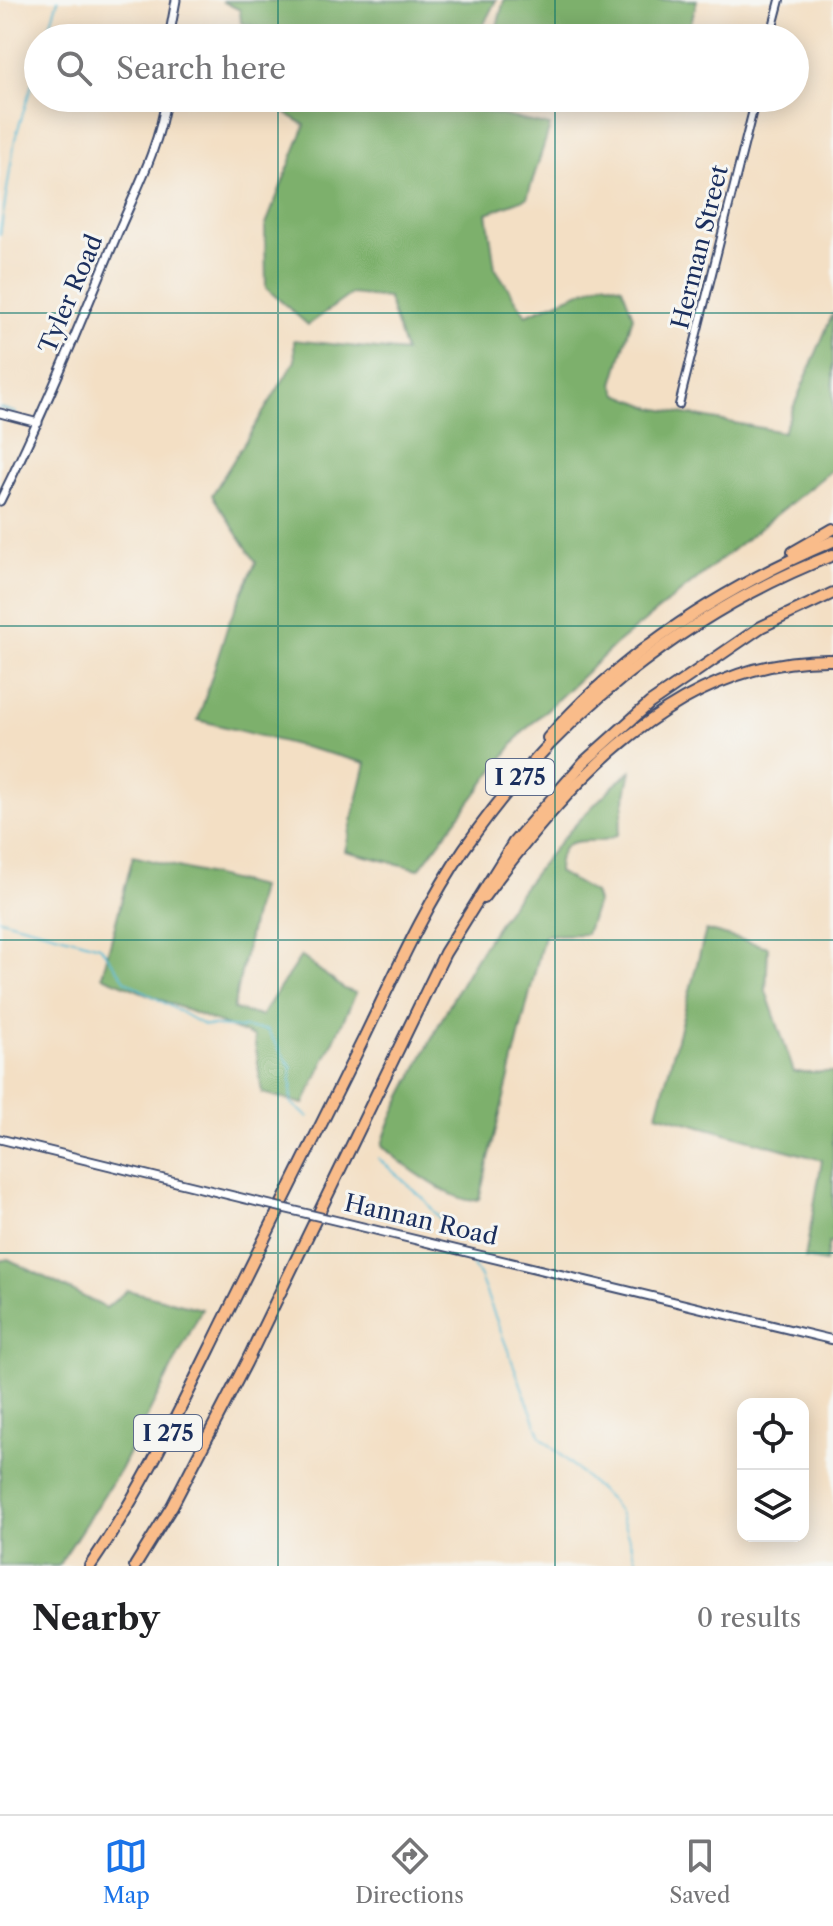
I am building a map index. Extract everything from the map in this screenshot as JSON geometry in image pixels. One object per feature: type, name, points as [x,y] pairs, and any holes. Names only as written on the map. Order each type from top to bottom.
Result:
[{"type":"highway","points":[[723,594],[740,580],[833,529]]},
{"type":"highway","points":[[527,768],[564,719],[621,666],[683,618],[723,594],[833,541]]},
{"type":"highway","name":"I 275","points":[[90,1566],[158,1454],[423,916],[463,851],[527,768],[612,686],[682,634],[743,597],[833,555]]},
{"type":"highway","name":"I 275","points":[[135,1566],[172,1506],[240,1376],[463,920],[531,820],[623,725],[741,639],[833,593]]},
{"type":"highway","points":[[463,920],[556,806],[605,758],[654,718],[726,679],[772,666],[833,660]]},
{"type":"street","points":[[172,24],[176,0]]},
{"type":"street","points":[[774,24],[780,0]]},
{"type":"street","name":"Tyler Road","points":[[0,501],[38,423],[157,138],[163,112]]},
{"type":"street","name":"Herman Street","points":[[679,405],[752,112]]},
{"type":"street","points":[[0,413],[38,423]]},
{"type":"street","name":"Hannan Road","points":[[0,1139],[833,1340]]},
{"type":"green space","points":[[496,0],[484,24],[245,24],[241,23],[240,10],[222,1]]},
{"type":"green space","points":[[504,0],[697,0],[691,24],[498,24]]},
{"type":"green space","points":[[283,112],[487,112],[550,126],[527,198],[487,213],[495,268],[526,315],[604,282],[622,287],[633,316],[613,384],[618,394],[653,408],[783,432],[833,313],[833,469],[615,645],[521,734],[419,869],[345,851],[366,763],[198,720],[229,622],[256,562],[212,495],[295,361],[294,340],[405,352],[388,298],[351,294],[308,325],[266,288],[265,227],[305,125]]},
{"type":"green space","points":[[631,770],[618,834],[598,841],[571,843],[564,848],[560,857],[558,872],[594,893],[597,902],[586,934],[544,935],[479,1199],[458,1197],[414,1171],[382,1145],[390,1122],[443,1016],[512,903],[567,833]]},
{"type":"green space","points":[[133,856],[260,887],[233,1009],[261,1016],[301,956],[344,989],[356,993],[304,1104],[262,1093],[254,1037],[102,976]]},
{"type":"green space","points":[[706,930],[768,947],[766,991],[794,1072],[833,1072],[833,1243],[829,1243],[825,1262],[805,1258],[822,1160],[657,1114]]},
{"type":"green space","points":[[8,1259],[106,1308],[127,1290],[202,1309],[120,1470],[58,1566],[0,1566],[0,1261]]},
{"type":"waterway","points":[[50,24],[58,0]]},
{"type":"waterway","points":[[0,234],[15,139],[24,110]]},
{"type":"waterway","points":[[0,408],[16,413]]},
{"type":"waterway","points":[[0,919],[100,946],[126,981],[203,1025],[267,1030],[291,1067],[291,1103],[308,1117]]},
{"type":"waterway","points":[[378,1158],[424,1199],[457,1240]]},
{"type":"waterway","points":[[469,1259],[480,1277],[541,1437],[610,1500],[620,1514],[639,1566]]}]
